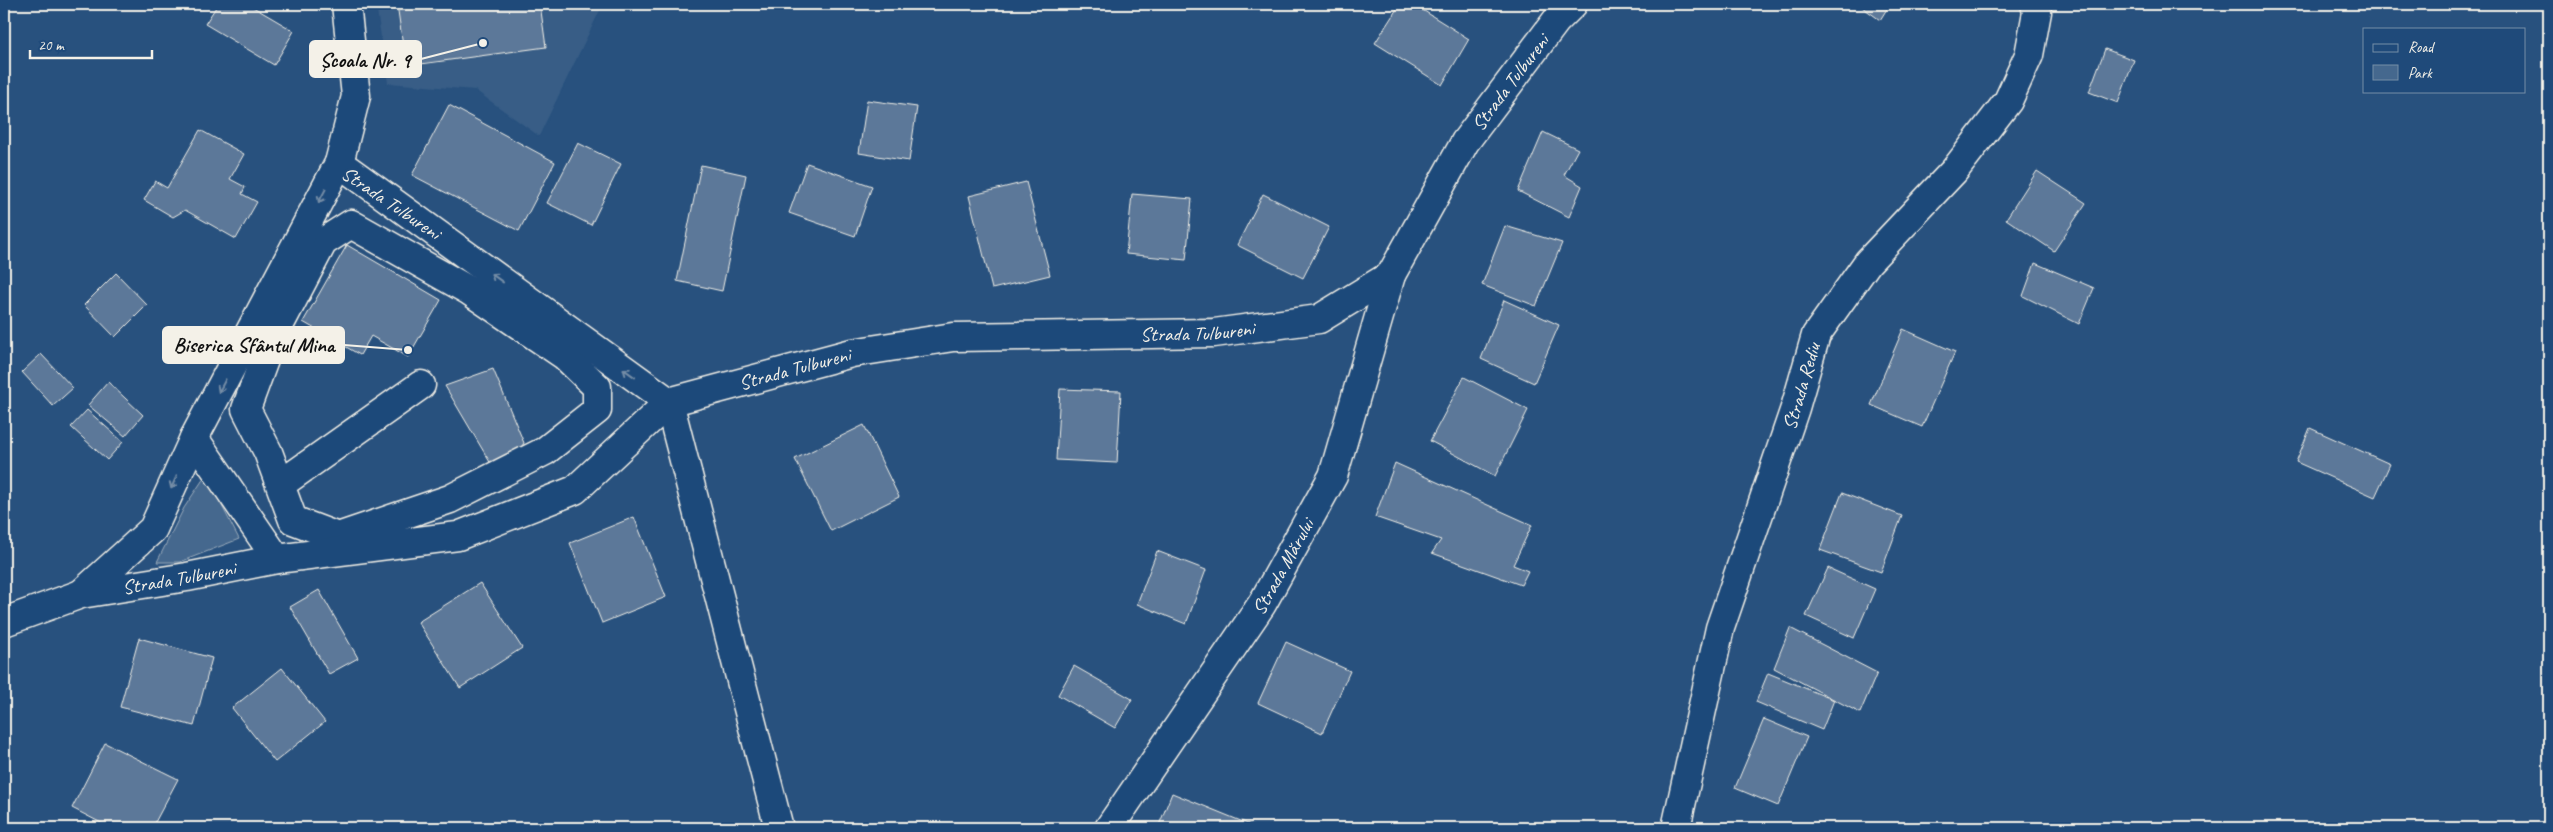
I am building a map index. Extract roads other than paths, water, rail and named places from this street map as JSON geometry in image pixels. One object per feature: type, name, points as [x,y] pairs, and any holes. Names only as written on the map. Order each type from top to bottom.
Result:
[{"type":"street","points":[[339,163],[356,96],[346,4]]},
{"type":"street","name":"Strada Tulbureni","points":[[4,622],[81,594],[187,577],[277,559],[458,536],[575,490],[668,402],[852,353],[953,337],[1214,333],[1319,319],[1391,275],[1465,142],[1556,21],[1573,4]]},
{"type":"street","name":"Strada Rediu","points":[[1676,828],[1720,628],[1795,408],[1816,335],[1868,262],[1954,171],[2008,101],[2029,55],[2037,12],[2035,4]]},
{"type":"street","name":"Strada Tulbureni","points":[[81,594],[153,529],[194,438],[339,163],[668,402]]},
{"type":"street","points":[[351,224],[468,290],[565,356],[598,387],[596,410],[545,452],[450,499],[338,537],[294,520],[281,484],[268,452],[246,409],[271,341],[323,242],[351,224]]},
{"type":"street","name":"Strada Mărului","points":[[1109,828],[1262,604],[1333,476],[1391,275]]},
{"type":"street","points":[[281,484],[421,385]]},
{"type":"street","points":[[668,402],[779,828]]},
{"type":"street","points":[[194,438],[277,559]]},
{"type":"place","name":"Școala Nr. 9","points":[[483,43]]},
{"type":"place","name":"Biserica Sfântul Mina","points":[[408,350]]}]
